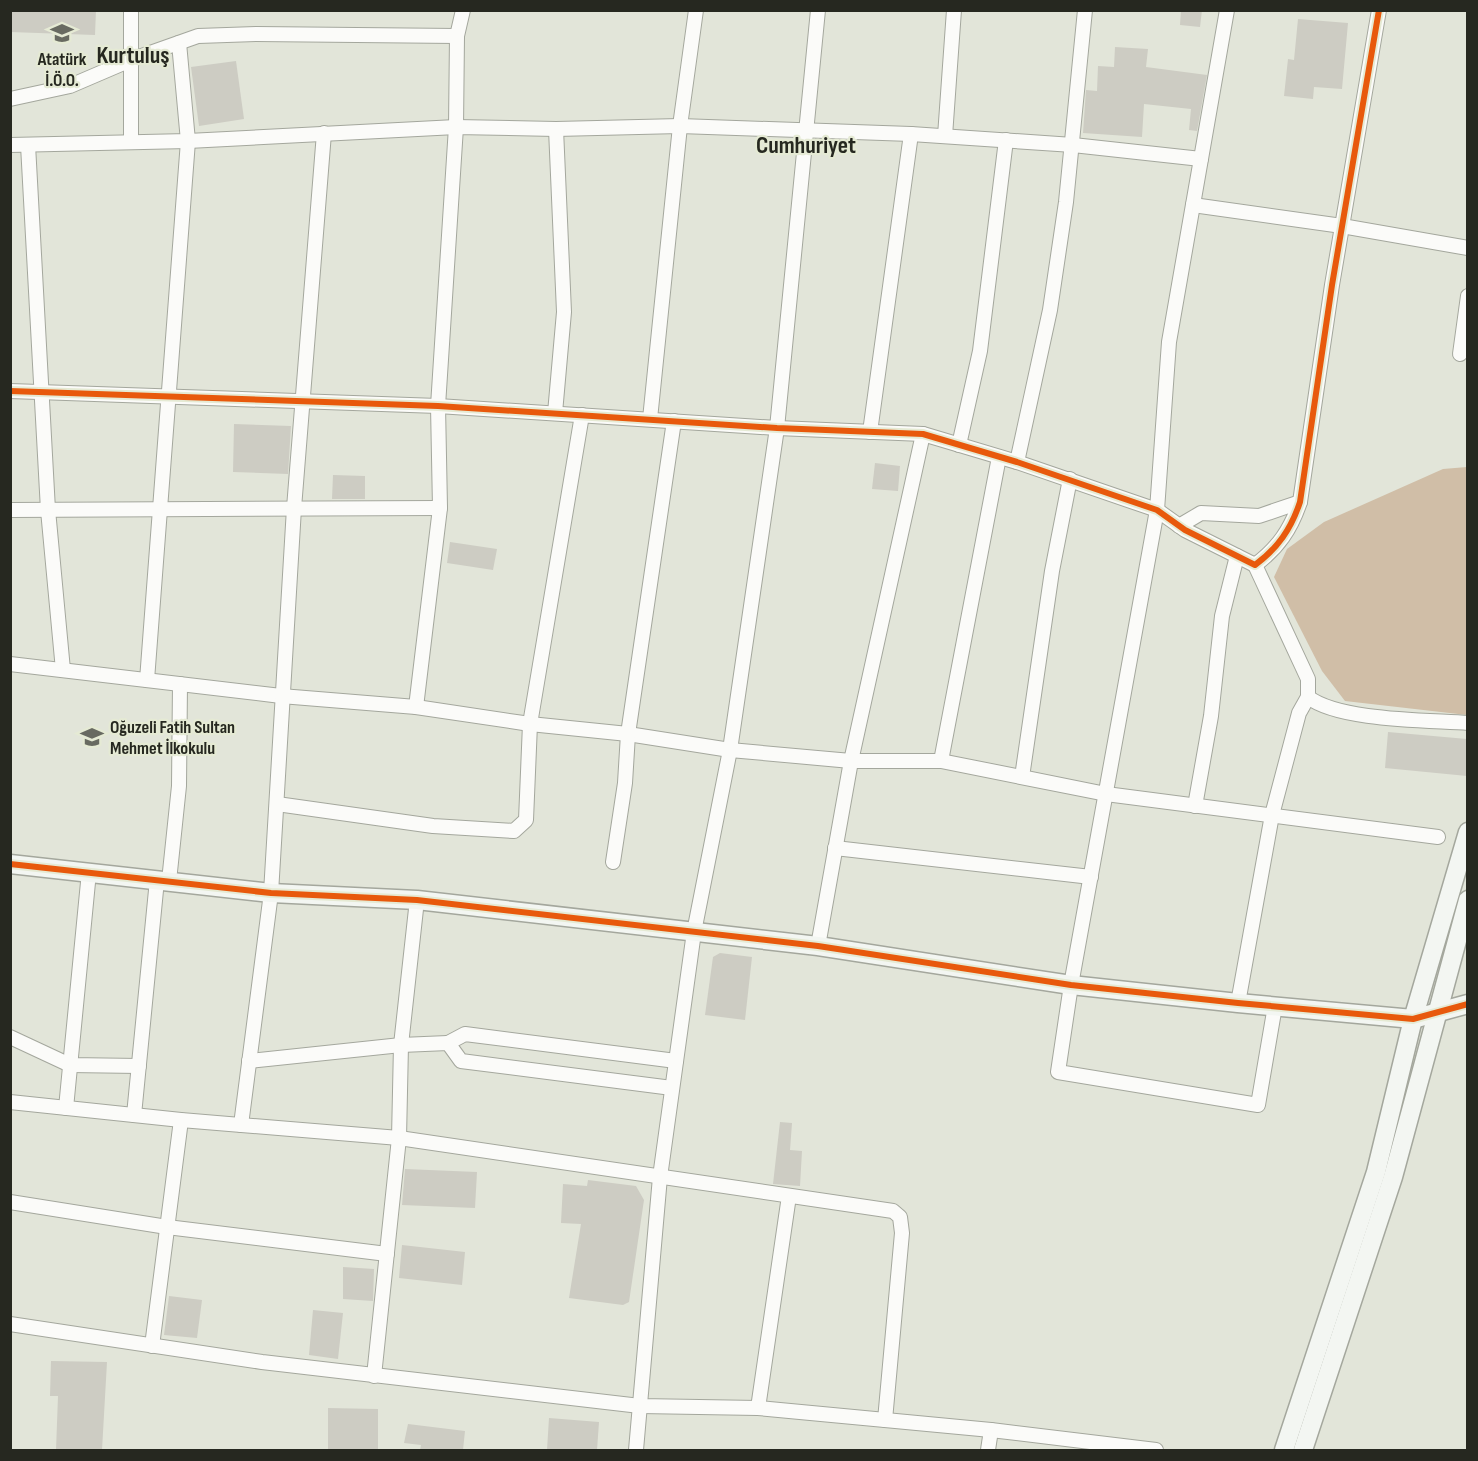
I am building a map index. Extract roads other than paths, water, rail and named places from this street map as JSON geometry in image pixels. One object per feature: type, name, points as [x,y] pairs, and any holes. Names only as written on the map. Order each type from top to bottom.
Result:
[{"type":"street","points":[[131,10],[133,59],[131,142]]},
{"type":"street","points":[[416,707],[440,508],[438,405],[456,127],[457,36],[463,10]]},
{"type":"street","points":[[650,419],[680,126],[696,10]]},
{"type":"street","points":[[636,1450],[660,1177],[672,1088],[694,932],[730,750],[777,428],[818,10]]},
{"type":"street","points":[[945,136],[954,10]]},
{"type":"street","points":[[1017,462],[1050,310],[1073,145],[1085,10]]},
{"type":"street","points":[[1227,10],[1169,342],[1157,510],[1071,985],[1058,1071],[1258,1105],[1275,1006]]},
{"type":"street","points":[[1255,565],[1270,554],[1292,526],[1300,502],[1342,226],[1379,10]]},
{"type":"street","points":[[10,99],[70,86],[133,59],[198,36],[256,34],[457,36]]},
{"type":"street","points":[[147,680],[158,510],[169,397],[188,141],[179,43]]},
{"type":"street","points":[[10,145],[188,141],[456,127],[556,129],[680,126],[945,136],[1073,145],[1201,159]]},
{"type":"street","points":[[555,413],[564,312],[556,129]]},
{"type":"street","points":[[241,1125],[271,893],[294,508],[324,133]]},
{"type":"street","points":[[870,432],[911,134]]},
{"type":"street","points":[[959,445],[980,351],[1006,140]]},
{"type":"street","points":[[28,145],[40,391],[48,510],[63,670]]},
{"type":"street","points":[[1193,205],[1342,226],[1467,248]]},
{"type":"street","points":[[1460,354],[1467,296]]},
{"type":"street","points":[[10,391],[438,405],[777,428],[923,434],[1070,479],[1157,510],[1179,526],[1255,565],[1308,679],[1308,698],[1299,713],[1272,815],[1238,1003]]},
{"type":"street","points":[[277,804],[433,826],[514,831],[526,820],[530,724],[582,415]]},
{"type":"street","points":[[613,862],[625,783],[628,734],[674,421]]},
{"type":"street","points":[[818,946],[851,761],[923,434]]},
{"type":"street","points":[[941,761],[999,456]]},
{"type":"street","points":[[1022,777],[1052,571],[1070,479]]},
{"type":"street","points":[[1179,526],[1201,513],[1258,516],[1300,502]]},
{"type":"street","points":[[10,510],[440,508]]},
{"type":"street","points":[[1196,806],[1211,716],[1222,616],[1237,556]]},
{"type":"street","points":[[10,664],[281,696],[416,707],[530,724],[628,734],[730,750],[851,761],[941,761],[1107,794],[1438,837]]},
{"type":"street","points":[[134,1115],[163,881],[179,786],[180,684]]},
{"type":"street","points":[[1308,698],[1320,707],[1362,714],[1467,723]]},
{"type":"street","points":[[1284,1450],[1376,1172],[1413,1019],[1467,832]]},
{"type":"street","points":[[835,848],[1091,877]]},
{"type":"street","points":[[10,864],[271,893],[417,900],[818,946],[1071,985],[1238,1003],[1413,1019],[1467,1004]]},
{"type":"street","points":[[66,1108],[89,872]]},
{"type":"street","points":[[374,1376],[399,1138],[401,1045],[417,900]]},
{"type":"street","points":[[1303,1450],[1393,1177],[1467,900]]},
{"type":"street","points":[[249,1061],[401,1045],[448,1043],[465,1034],[676,1061]]},
{"type":"street","points":[[10,1037],[70,1065],[139,1066]]},
{"type":"street","points":[[448,1043],[461,1061],[672,1088]]},
{"type":"street","points":[[10,1102],[181,1120],[399,1138],[893,1211],[900,1217],[902,1233],[885,1420]]},
{"type":"street","points":[[152,1346],[181,1120]]},
{"type":"street","points":[[758,1408],[789,1196]]},
{"type":"street","points":[[10,1202],[167,1227],[387,1254]]},
{"type":"street","points":[[10,1324],[374,1376],[640,1406],[758,1408],[991,1430],[1156,1450]]},
{"type":"street","points":[[988,1450],[991,1430]]},
{"type":"place","name":"Atatürk İ.Ö.O.","points":[[62,33]]},
{"type":"place","name":"Oğuzeli Fatih Sultan Mehmet İlkokulu","points":[[92,737]]},
{"type":"district","name":"Kurtuluş","points":[[133,55]]},
{"type":"district","name":"Cumhuriyet","points":[[806,145]]}]
